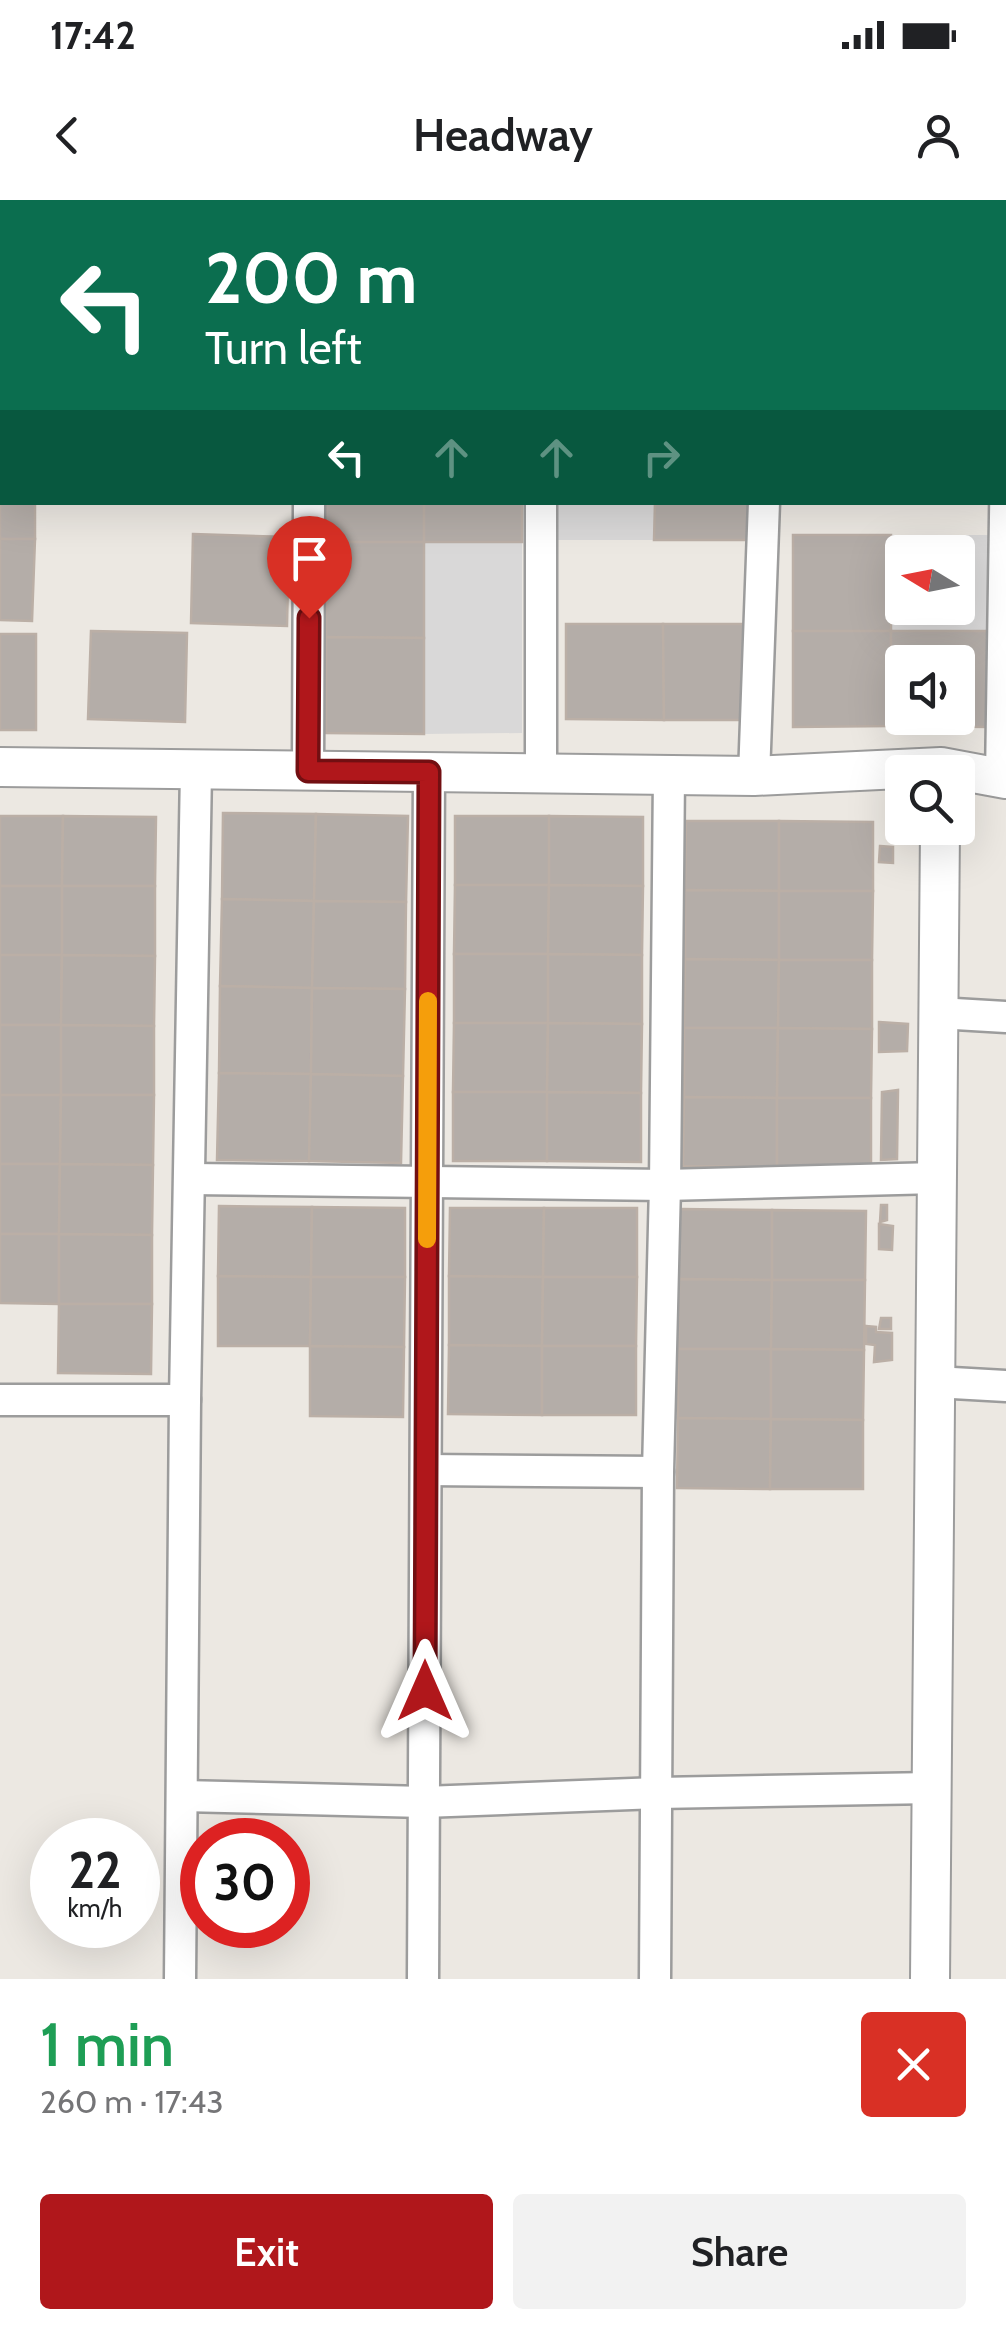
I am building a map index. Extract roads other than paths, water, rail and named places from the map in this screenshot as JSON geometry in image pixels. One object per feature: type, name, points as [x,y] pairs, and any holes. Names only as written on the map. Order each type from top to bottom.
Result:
[{"type":"street","points":[[308,771],[310,505]]},
{"type":"street","points":[[540,774],[541,505]]},
{"type":"street","points":[[754,776],[764,505]]},
{"type":"street","points":[[975,775],[1004,779],[1006,505]]},
{"type":"street","points":[[0,768],[754,776],[885,772]]},
{"type":"street","points":[[180,1979],[196,770]]},
{"type":"street","points":[[424,1979],[429,772]]},
{"type":"street","points":[[655,1979],[669,775]]},
{"type":"street","points":[[930,1979],[940,845]]},
{"type":"street","points":[[938,1013],[1006,1017]]},
{"type":"street","points":[[191,1179],[665,1184],[937,1178]]},
{"type":"street","points":[[936,1382],[1006,1386]]},
{"type":"street","points":[[0,1400],[185,1400]]},
{"type":"street","points":[[426,1470],[658,1472]]},
{"type":"street","points":[[184,1796],[424,1802],[932,1788]]}]
